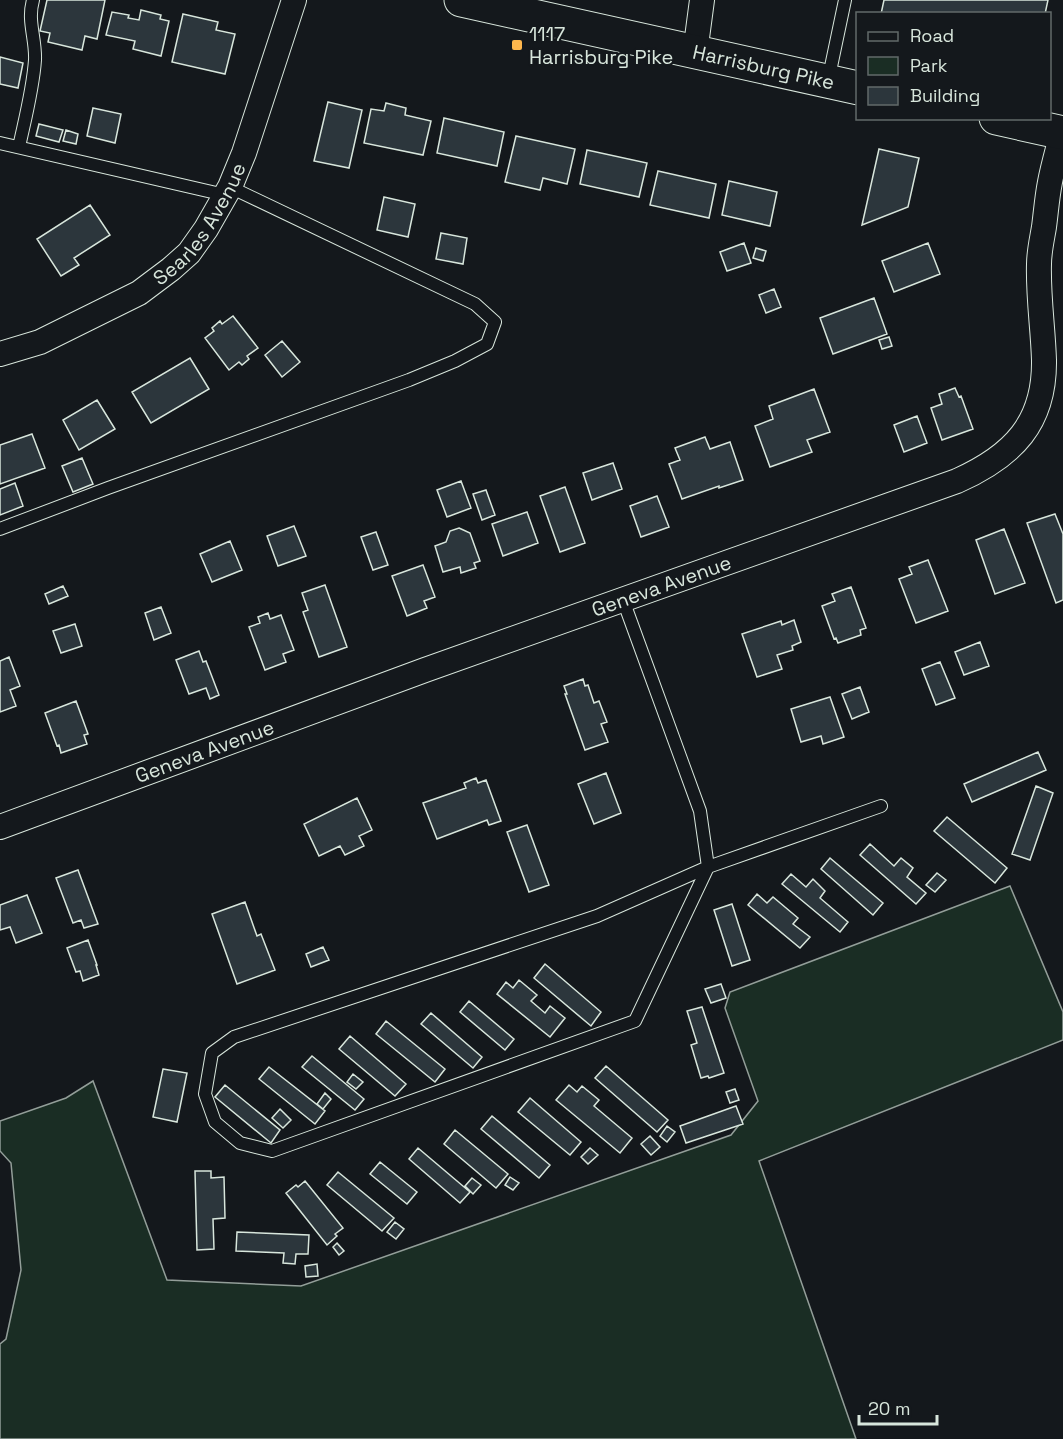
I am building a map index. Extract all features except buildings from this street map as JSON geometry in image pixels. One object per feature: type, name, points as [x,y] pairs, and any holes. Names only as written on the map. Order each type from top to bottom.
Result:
[{"type":"main road","name":"Harrisburg Pike","points":[[461,0],[843,85]]},
{"type":"main road","points":[[1006,120],[1063,131]]},
{"type":"street","name":"Searles Avenue","points":[[0,354],[40,342],[139,293],[189,252],[206,229],[228,191],[244,153],[294,0]]},
{"type":"street","points":[[695,52],[702,0]]},
{"type":"street","name":"Geneva Avenue","points":[[0,827],[425,670],[975,473],[1013,447],[1038,407],[1044,361],[1039,262],[1050,183],[1063,131]]},
{"type":"lane","points":[[19,147],[35,60],[30,12],[33,0]]},
{"type":"lane","points":[[843,85],[845,0]]},
{"type":"lane","points":[[0,143],[228,191],[475,304],[495,322],[487,344],[455,361],[409,380],[0,529]]},
{"type":"lane","points":[[623,600],[700,811],[708,867],[635,1021],[272,1151],[240,1143],[215,1122],[205,1094],[212,1053],[234,1036],[597,916],[708,867],[881,806]]},
{"type":"green space","points":[[1010,886],[1063,1012],[1063,1040],[759,1161],[856,1439],[0,1439],[0,1344],[6,1339],[21,1270],[11,1163],[0,1151],[0,1121],[66,1098],[93,1081],[167,1280],[301,1286],[731,1135],[758,1101],[725,1008],[730,992]]},
{"type":"place","name":"1117 Harrisburg Pike","points":[[517,45]]}]
